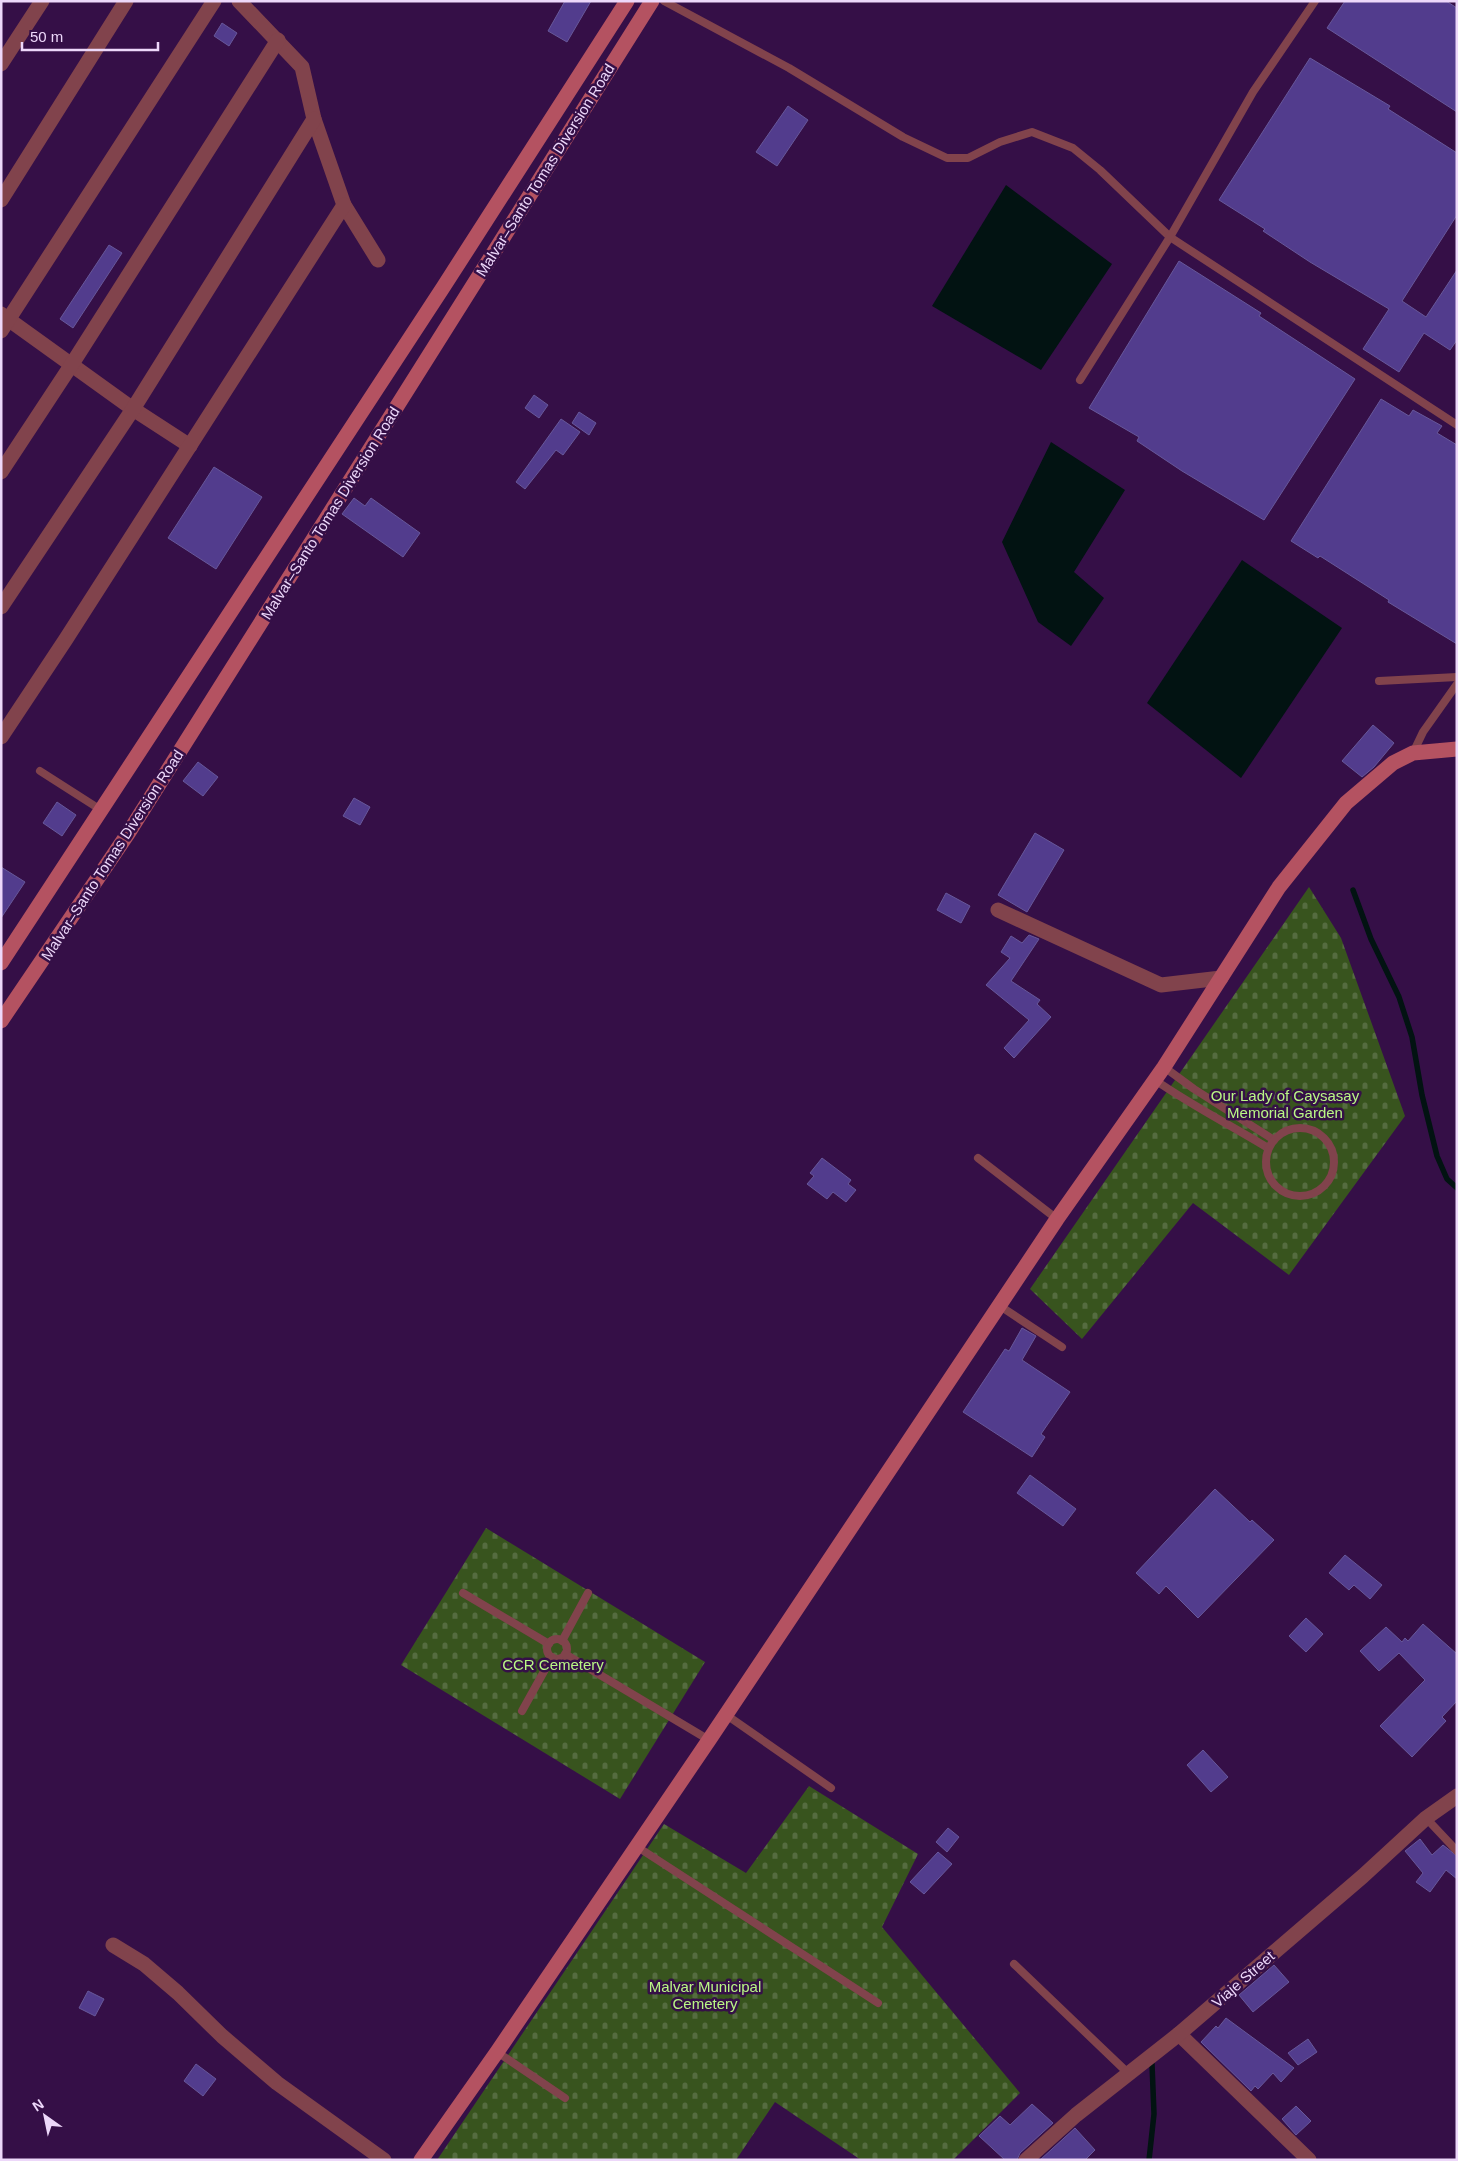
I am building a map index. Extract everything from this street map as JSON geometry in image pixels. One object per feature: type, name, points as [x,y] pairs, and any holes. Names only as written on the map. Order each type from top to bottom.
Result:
[{"type":"street","points":[[1,64],[42,1]]},
{"type":"street","points":[[1,200],[126,1]]},
{"type":"street","points":[[190,446],[133,409],[72,364],[4,322],[214,1]]},
{"type":"street","points":[[239,1],[302,67],[314,119],[344,205],[378,260]]},
{"type":"street","name":"Malvar–Santo Tomas Diversion Road","points":[[1,963],[444,286],[627,1]]},
{"type":"street","name":"Malvar–Santo Tomas Diversion Road","points":[[1,1021],[129,832],[652,1]]},
{"type":"street","points":[[1,472],[278,40]]},
{"type":"street","points":[[1,607],[133,409],[314,119]]},
{"type":"street","points":[[1,737],[344,205]]},
{"type":"street","points":[[421,2160],[497,2052],[709,1740],[1057,1219],[1164,1067],[1280,887],[1346,803],[1393,763],[1413,753],[1457,749]]},
{"type":"street","points":[[998,910],[1161,985],[1220,978]]},
{"type":"street","name":"Viaje Street","points":[[1026,2160],[1076,2115],[1179,2034],[1363,1876],[1426,1818],[1457,1796]]},
{"type":"street","points":[[113,1945],[144,1964],[178,1993],[222,2036],[277,2083],[384,2160]]},
{"type":"street","points":[[1179,2034],[1309,2160]]},
{"type":"lane","points":[[664,1],[789,68],[903,137],[947,158],[968,158],[1000,142],[1032,132],[1073,148],[1100,170],[1170,237],[1457,425]]},
{"type":"lane","points":[[1080,380],[1170,237],[1253,92],[1315,1]]},
{"type":"lane","points":[[1379,681],[1457,677]]},
{"type":"lane","points":[[1413,753],[1423,732],[1457,684]]},
{"type":"lane","points":[[40,771],[101,810]]},
{"type":"lane","points":[[1164,1067],[1194,1089],[1274,1140]]},
{"type":"lane","points":[[1155,1080],[1186,1101],[1212,1114],[1268,1148]]},
{"type":"lane","points":[[1298,1128],[1311,1130],[1322,1136],[1330,1146],[1334,1159],[1333,1172],[1327,1184],[1317,1192],[1305,1197],[1292,1196],[1280,1190],[1271,1181],[1266,1169],[1268,1148],[1285,1131],[1298,1128]]},
{"type":"lane","points":[[978,1158],[1057,1219]]},
{"type":"lane","points":[[1000,1306],[1062,1347]]},
{"type":"lane","points":[[562,1641],[588,1593]]},
{"type":"lane","points":[[463,1594],[549,1644]]},
{"type":"lane","points":[[552,1657],[547,1649],[549,1644],[552,1640],[562,1641]]},
{"type":"lane","points":[[552,1657],[562,1658],[565,1654],[567,1650],[562,1641]]},
{"type":"lane","points":[[565,1654],[709,1740]]},
{"type":"lane","points":[[522,1711],[552,1657]]},
{"type":"lane","points":[[725,1714],[831,1788]]},
{"type":"lane","points":[[1426,1818],[1457,1851]]},
{"type":"lane","points":[[636,1846],[878,2003]]},
{"type":"lane","points":[[1014,1964],[1129,2074]]},
{"type":"lane","points":[[497,2052],[565,2098]]},
{"type":"green space","name":"Our Lady of Caysasay Memorial Garden","points":[[1309,887],[1341,938],[1405,1116],[1289,1275],[1193,1203],[1082,1339],[1030,1289]]},
{"type":"green space","name":"CCR Cemetery","points":[[486,1528],[705,1662],[620,1799],[401,1665]]},
{"type":"green space","name":"Malvar Municipal Cemetery","points":[[809,1786],[918,1854],[882,1927],[1020,2093],[953,2160],[861,2160],[775,2102],[736,2160],[437,2160],[664,1824],[746,1873]]},
{"type":"shaded area","points":[[1006,185],[1112,264],[1041,370],[932,306]]},
{"type":"shaded area","points":[[1051,442],[1125,490],[1074,572],[1104,598],[1071,646],[1038,622],[1002,542]]},
{"type":"shaded area","points":[[1242,560],[1342,628],[1241,778],[1147,703]]},
{"type":"building","points":[[565,1],[591,1],[567,42],[548,31]]},
{"type":"building","points":[[1345,1],[1446,1],[1457,8],[1457,112],[1327,28]]},
{"type":"building","points":[[222,23],[237,33],[229,46],[214,36]]},
{"type":"building","points":[[1310,58],[1390,106],[1388,109],[1457,153],[1457,215],[1402,301],[1426,317],[1457,270],[1457,340],[1450,350],[1424,333],[1399,372],[1363,349],[1389,309],[1310,262],[1263,231],[1265,229],[1219,200]]},
{"type":"building","points":[[788,106],[808,120],[777,166],[756,152]]},
{"type":"building","points":[[109,245],[122,253],[73,328],[60,319]]},
{"type":"building","points":[[1179,261],[1261,313],[1259,316],[1355,379],[1264,520],[1182,471],[1137,441],[1139,437],[1089,408]]},
{"type":"building","points":[[534,395],[548,405],[539,418],[525,408]]},
{"type":"building","points":[[1381,399],[1409,416],[1413,410],[1442,426],[1437,433],[1457,445],[1457,644],[1388,602],[1389,600],[1320,556],[1318,558],[1291,541]]},
{"type":"building","points":[[579,412],[596,423],[589,435],[572,423]]},
{"type":"building","points":[[561,419],[580,432],[563,455],[556,450],[525,489],[516,482]]},
{"type":"building","points":[[214,467],[262,497],[216,569],[168,538]]},
{"type":"building","points":[[354,498],[365,506],[371,498],[420,533],[403,557],[342,514]]},
{"type":"building","points":[[1373,725],[1394,743],[1374,767],[1362,777],[1342,761]]},
{"type":"building","points":[[198,762],[218,777],[203,796],[183,781]]},
{"type":"building","points":[[354,798],[370,807],[360,825],[343,816]]},
{"type":"building","points":[[57,802],[76,815],[62,836],[43,823]]},
{"type":"building","points":[[1035,833],[1064,850],[1027,912],[998,895]]},
{"type":"building","points":[[1,867],[25,882],[1,918]]},
{"type":"building","points":[[946,893],[970,906],[961,923],[937,910]]},
{"type":"building","points":[[1029,935],[1039,939],[1011,981],[1040,1000],[1037,1004],[1051,1017],[1014,1058],[1004,1048],[1029,1020],[986,985],[1010,958],[1001,952],[1011,936],[1022,943]]},
{"type":"building","points":[[822,1158],[851,1180],[848,1184],[856,1190],[846,1202],[833,1192],[827,1199],[807,1184],[814,1176],[810,1173]]},
{"type":"building","points":[[1022,1328],[1036,1336],[1022,1360],[1070,1392],[1041,1434],[1045,1437],[1032,1457],[963,1412],[1005,1349],[1009,1351]]},
{"type":"building","points":[[1030,1475],[1076,1509],[1063,1526],[1017,1493]]},
{"type":"building","points":[[1215,1489],[1250,1522],[1252,1520],[1274,1540],[1198,1618],[1166,1586],[1159,1594],[1136,1573]]},
{"type":"building","points":[[1345,1555],[1382,1585],[1370,1599],[1354,1585],[1349,1590],[1329,1573]]},
{"type":"building","points":[[1306,1618],[1323,1634],[1306,1652],[1289,1636]]},
{"type":"building","points":[[1423,1624],[1457,1654],[1457,1701],[1442,1717],[1446,1721],[1412,1757],[1380,1726],[1425,1680],[1399,1653],[1379,1671],[1360,1651],[1386,1627],[1402,1642],[1405,1638],[1408,1641]]},
{"type":"building","points":[[1203,1750],[1228,1777],[1211,1792],[1187,1765]]},
{"type":"building","points":[[948,1828],[959,1837],[947,1852],[936,1842]]},
{"type":"building","points":[[1420,1839],[1432,1855],[1443,1845],[1457,1856],[1457,1879],[1446,1870],[1430,1892],[1416,1882],[1423,1873],[1405,1851]]},
{"type":"building","points":[[938,1852],[952,1864],[924,1894],[910,1882]]},
{"type":"building","points":[[1274,1965],[1289,1982],[1253,2012],[1239,1995]]},
{"type":"building","points":[[88,1991],[104,1999],[95,2016],[79,2008]]},
{"type":"building","points":[[1226,2018],[1294,2068],[1281,2082],[1273,2073],[1258,2089],[1255,2086],[1251,2091],[1201,2042],[1216,2026],[1218,2028]]},
{"type":"building","points":[[1308,2039],[1317,2052],[1298,2065],[1288,2053]]},
{"type":"building","points":[[196,2064],[216,2079],[203,2096],[184,2081]]},
{"type":"building","points":[[1032,2104],[1053,2123],[1020,2153],[1017,2160],[1005,2160],[979,2136],[1000,2116],[1010,2125]]},
{"type":"building","points":[[1296,2106],[1311,2121],[1296,2135],[1282,2119]]},
{"type":"building","points":[[1075,2128],[1095,2150],[1085,2160],[1040,2160]]},
{"type":"waterway","points":[[1353,890],[1371,939],[1399,997],[1412,1037],[1422,1095],[1437,1156],[1447,1179],[1457,1188]]},
{"type":"waterway","points":[[1149,2160],[1154,2114],[1152,2064]]}]
